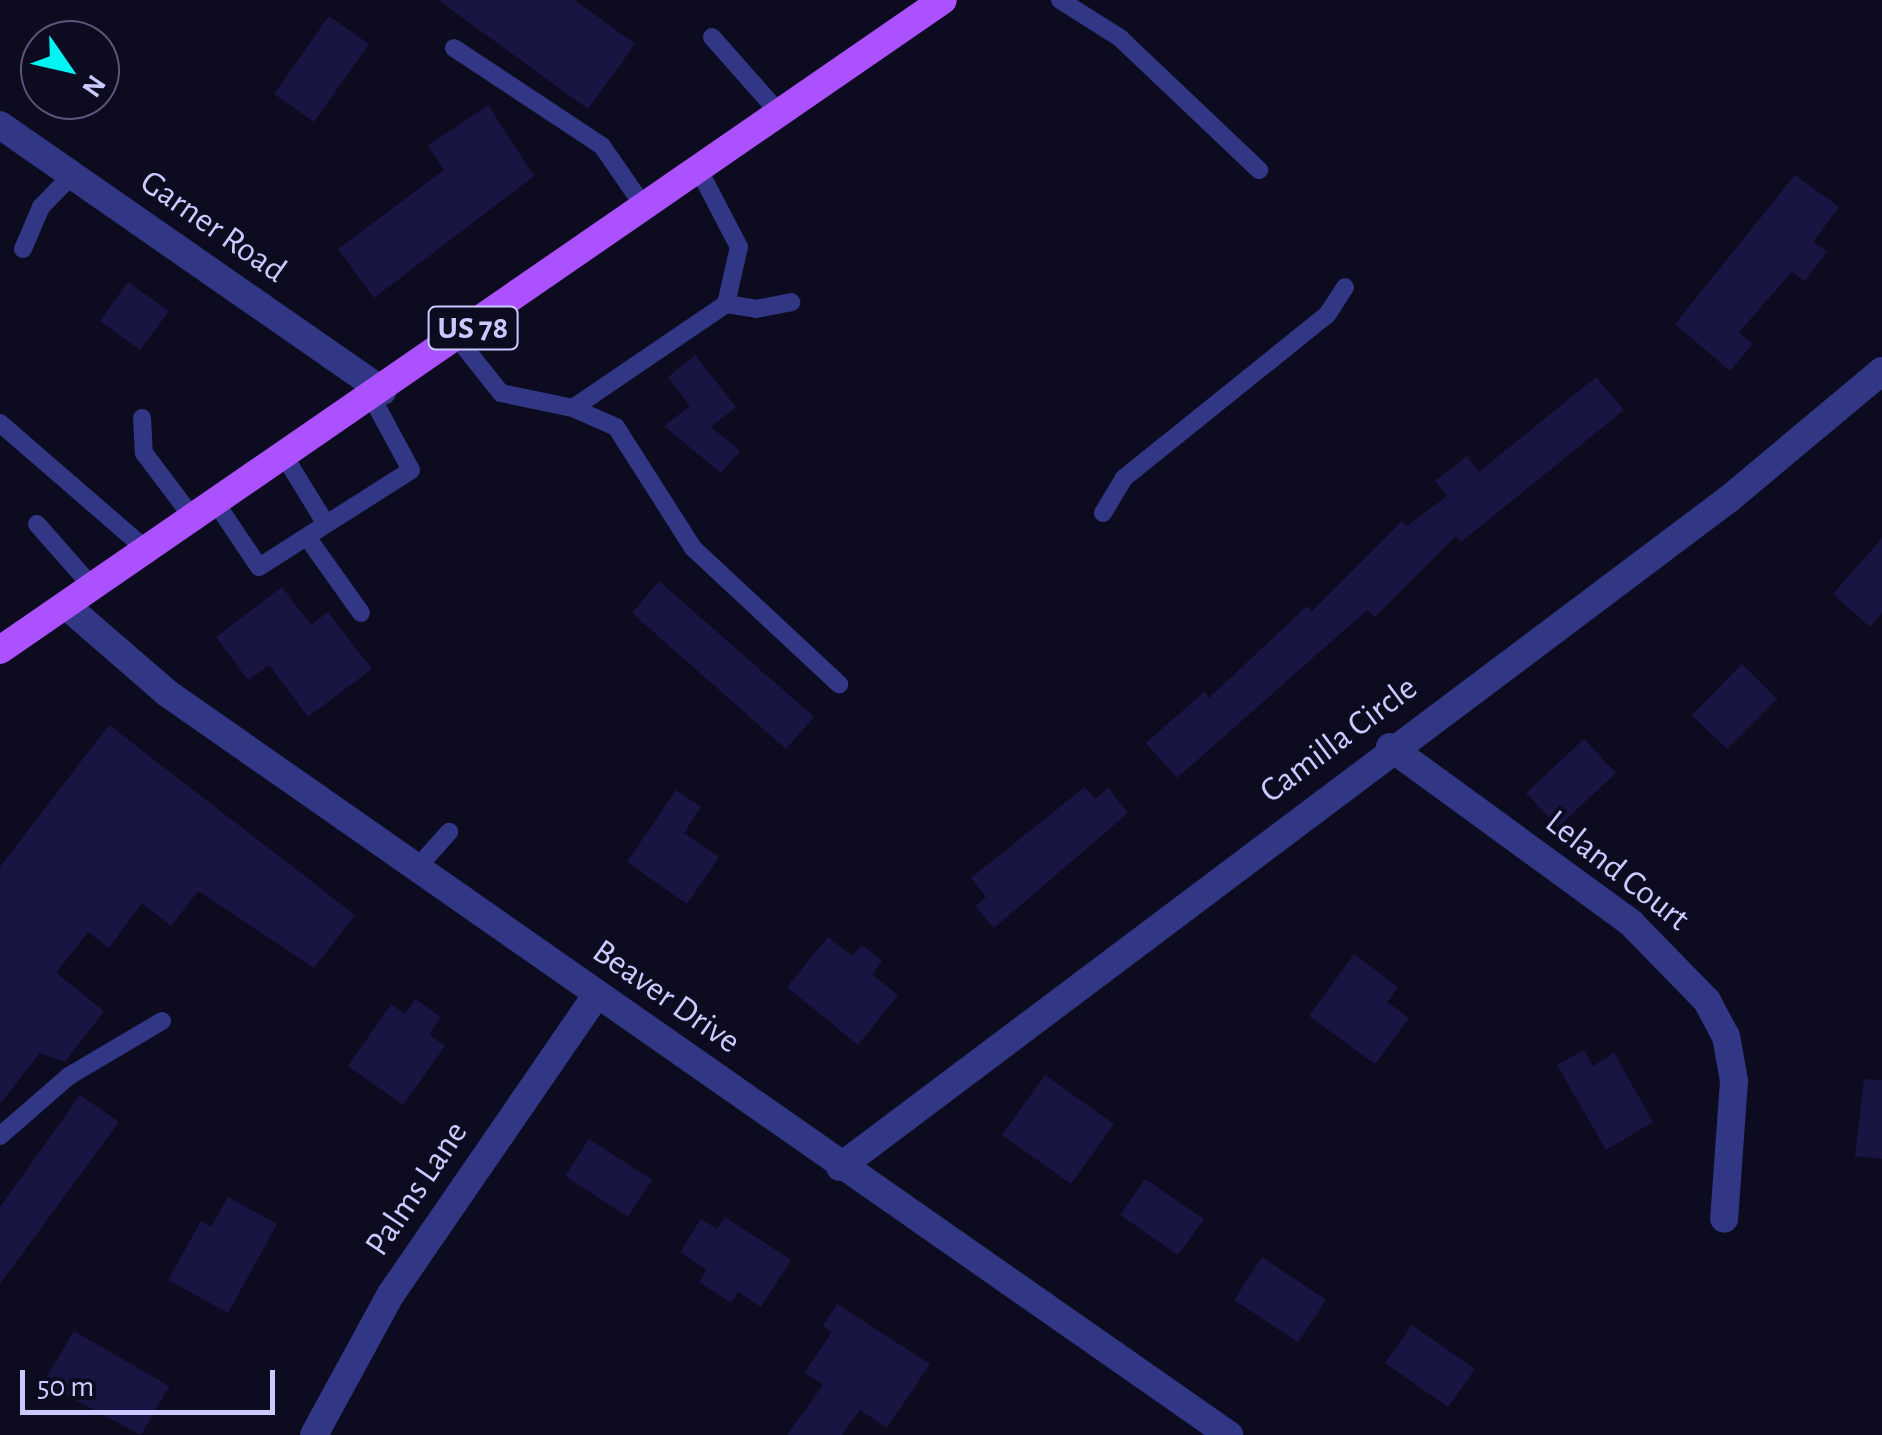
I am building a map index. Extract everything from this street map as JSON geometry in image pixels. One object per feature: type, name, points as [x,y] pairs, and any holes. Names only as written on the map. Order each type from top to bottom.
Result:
[{"type":"main road","name":"US 78","points":[[0,650],[207,514],[646,208],[780,114],[914,9],[944,0]]},
{"type":"street","name":"Garner Road","points":[[0,124],[377,394]]},
{"type":"street","name":"Camilla Circle","points":[[840,1167],[1390,747],[1730,498],[1882,371]]},
{"type":"street","name":"Beaver Drive","points":[[69,608],[167,694],[1229,1435]]},
{"type":"street","name":"Leland Court","points":[[1390,747],[1631,923],[1707,1002],[1726,1036],[1734,1081],[1724,1220]]},
{"type":"street","name":"Palms Lane","points":[[314,1435],[391,1294],[596,994]]},
{"type":"lane","points":[[1060,0],[1120,38],[1259,170]]},
{"type":"lane","points":[[712,37],[780,114]]},
{"type":"lane","points":[[454,48],[602,146],[646,208]]},
{"type":"lane","points":[[573,408],[726,304],[739,247],[699,170]]},
{"type":"lane","points":[[23,249],[41,207],[72,174]]},
{"type":"lane","points":[[1103,513],[1124,478],[1327,315],[1345,287]]},
{"type":"lane","points":[[726,304],[756,310],[790,302]]},
{"type":"lane","points":[[458,338],[501,392],[573,408],[616,427],[693,548],[839,684]]},
{"type":"lane","points":[[142,418],[144,453],[259,567],[412,470],[377,394]]},
{"type":"lane","points":[[0,423],[150,553]]},
{"type":"lane","points":[[286,459],[326,524]]},
{"type":"lane","points":[[37,524],[95,590]]},
{"type":"lane","points":[[307,536],[361,613]]},
{"type":"lane","points":[[416,868],[448,832]]},
{"type":"lane","points":[[0,1136],[69,1076],[162,1021]]},
{"type":"building","points":[[438,0],[575,0],[635,44],[588,109]]},
{"type":"building","points":[[329,16],[369,44],[314,122],[274,94]]},
{"type":"building","points":[[488,105],[534,176],[374,298],[338,249],[444,170],[428,145]]},
{"type":"building","points":[[1795,175],[1839,207],[1813,242],[1827,252],[1805,281],[1792,272],[1739,332],[1753,344],[1730,371],[1675,324]]},
{"type":"building","points":[[128,282],[169,311],[140,350],[100,321]]},
{"type":"building","points":[[695,355],[736,407],[711,427],[740,451],[721,473],[664,426],[690,406],[668,377]]},
{"type":"building","points":[[1596,377],[1624,410],[1461,542],[1456,536],[1375,617],[1367,610],[1177,778],[1146,743],[1204,692],[1209,698],[1307,606],[1312,611],[1402,521],[1407,526],[1447,496],[1435,481],[1467,456],[1479,472]]},
{"type":"building","points":[[1882,538],[1882,613],[1870,627],[1833,594]]},
{"type":"building","points":[[659,581],[814,717],[786,749],[632,613]]},
{"type":"building","points":[[282,587],[311,625],[328,612],[372,669],[308,717],[269,665],[248,680],[216,637]]},
{"type":"building","points":[[1742,664],[1777,699],[1727,749],[1692,715]]},
{"type":"building","points":[[109,725],[355,915],[314,968],[198,891],[171,926],[142,903],[109,948],[88,932],[56,973],[104,1011],[65,1062],[40,1053],[0,1104],[0,867]]},
{"type":"building","points":[[1584,739],[1616,773],[1558,827],[1526,793]]},
{"type":"building","points":[[1085,787],[1095,799],[1108,788],[1128,813],[994,928],[975,906],[986,897],[971,878]]},
{"type":"building","points":[[676,790],[701,807],[684,833],[719,857],[687,904],[627,862]]},
{"type":"building","points":[[828,937],[852,956],[862,945],[882,961],[872,974],[898,995],[858,1045],[787,987]]},
{"type":"building","points":[[1354,954],[1398,987],[1387,1002],[1409,1018],[1375,1064],[1309,1016]]},
{"type":"building","points":[[415,999],[441,1017],[429,1034],[445,1046],[403,1105],[348,1066],[391,1004],[405,1014]]},
{"type":"building","points":[[1584,1050],[1593,1066],[1614,1053],[1653,1122],[1606,1150],[1557,1065]]},
{"type":"building","points":[[1045,1075],[1114,1124],[1071,1184],[1002,1135]]},
{"type":"building","points":[[1864,1079],[1882,1080],[1882,1159],[1855,1156]]},
{"type":"building","points":[[80,1095],[119,1122],[0,1284],[0,1207]]},
{"type":"building","points":[[589,1139],[652,1180],[628,1217],[565,1176]]},
{"type":"building","points":[[1145,1179],[1204,1219],[1178,1255],[1120,1215]]},
{"type":"building","points":[[228,1197],[277,1224],[228,1313],[168,1280],[201,1221],[211,1227]]},
{"type":"building","points":[[725,1217],[791,1260],[761,1307],[738,1292],[731,1303],[699,1282],[707,1270],[680,1252],[701,1219],[717,1229]]},
{"type":"building","points":[[1262,1257],[1326,1300],[1298,1342],[1234,1300]]},
{"type":"building","points":[[837,1304],[930,1364],[887,1428],[860,1410],[842,1435],[787,1435],[823,1385],[805,1372],[832,1332],[823,1326]]},
{"type":"building","points":[[1412,1325],[1475,1369],[1448,1407],[1385,1363]]},
{"type":"building","points":[[74,1331],[169,1386],[141,1435],[43,1383]]}]
